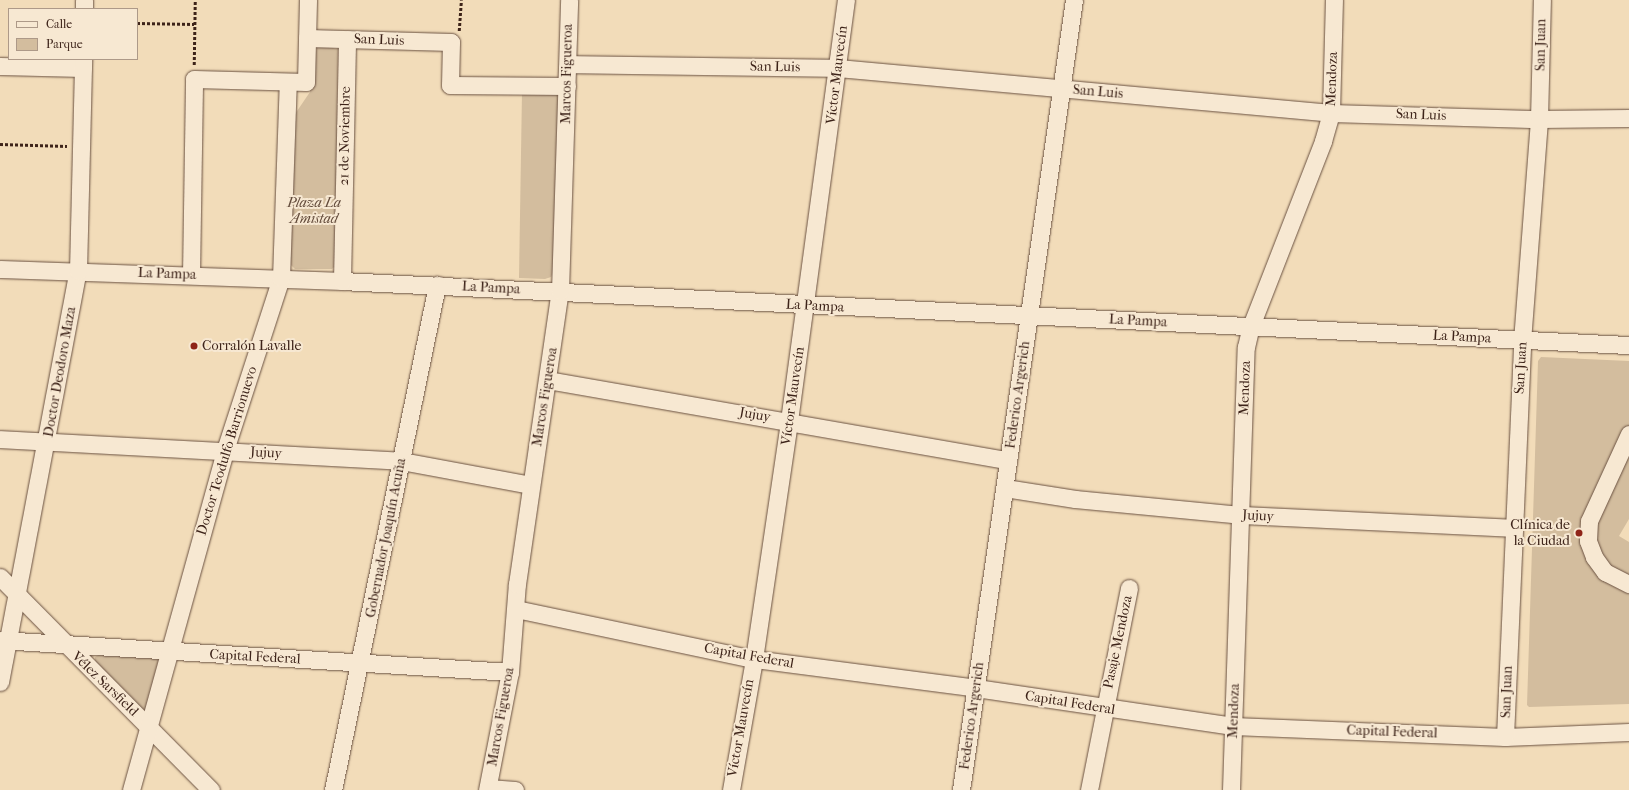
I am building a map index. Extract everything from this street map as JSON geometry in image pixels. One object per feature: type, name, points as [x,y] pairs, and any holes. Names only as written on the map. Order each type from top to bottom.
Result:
[{"type":"street","points":[[191,275],[194,79],[306,82],[308,0]]},
{"type":"street","name":"Marcos Figueroa","points":[[488,789],[510,672],[517,584],[530,485],[548,380],[560,291],[569,0]]},
{"type":"street","name":"Víctor Mauvecín","points":[[731,790],[754,659],[806,306],[846,0]]},
{"type":"street","name":"Federico Argerich","points":[[961,790],[1074,0]]},
{"type":"street","name":"Mendoza","points":[[1231,790],[1246,347],[1251,326],[1323,141],[1330,113],[1334,0]]},
{"type":"street","name":"San Juan","points":[[1505,736],[1522,340],[1539,119],[1542,0]]},
{"type":"street","name":"San Luis","points":[[307,38],[451,42]]},
{"type":"street","name":"21 de Noviembre","points":[[342,281],[347,39]]},
{"type":"street","points":[[451,42],[450,85],[567,86]]},
{"type":"street","points":[[0,66],[83,64]]},
{"type":"street","name":"Doctor Deodoro Maza","points":[[0,682],[4,640],[18,595],[78,271],[83,64]]},
{"type":"street","name":"San Luis","points":[[568,64],[838,68],[1330,113],[1539,119],[1629,118]]},
{"type":"street","name":"Doctor Teodulfo Barrionuevo","points":[[131,790],[225,450],[281,278],[288,82]]},
{"type":"street","name":"La Pampa","points":[[0,269],[281,278],[438,285],[806,306],[1629,345]]},
{"type":"street","name":"Gobernador Joaquín Acuña","points":[[333,790],[361,663],[438,285]]},
{"type":"street","name":"Jujuy","points":[[548,380],[1008,460]]},
{"type":"street","points":[[1629,434],[1589,521],[1588,541],[1594,558],[1605,572],[1629,584]]},
{"type":"street","name":"Jujuy","points":[[0,439],[225,450],[401,461],[530,485]]},
{"type":"street","name":"Jujuy","points":[[1005,488],[1075,500],[1240,515],[1513,528]]},
{"type":"street","name":"Vélez Sarsfield","points":[[0,577],[64,644],[211,790]]},
{"type":"street","name":"Pasaje Mendoza","points":[[1089,790],[1129,588]]},
{"type":"street","name":"Capital Federal","points":[[516,609],[754,659],[976,688],[1233,726],[1505,736],[1629,732]]},
{"type":"street","name":"Capital Federal","points":[[4,640],[170,652],[510,672]]},
{"type":"street","points":[[488,789],[515,790]]},
{"type":"path","points":[[194,79],[195,0]]},
{"type":"path","points":[[451,42],[460,30],[461,0]]},
{"type":"path","points":[[138,23],[194,24]]},
{"type":"path","points":[[0,144],[81,146]]},
{"type":"green space","name":"Plaza La Amistad","points":[[322,46],[338,49],[336,265],[332,269],[295,269],[289,263],[295,114],[310,92],[315,54],[317,48]]},
{"type":"green space","points":[[522,92],[550,93],[557,95],[560,101],[555,269],[551,277],[545,279],[519,278]]},
{"type":"green space","name":"Clínica de la Ciudad","points":[[1541,357],[1629,361],[1629,519],[1619,536],[1629,542],[1629,704],[1529,707],[1527,705],[1538,361]]},
{"type":"green space","points":[[102,653],[151,656],[158,660],[160,667],[148,706],[144,709],[140,708],[95,664],[95,657]]},
{"type":"place","name":"Corralón Lavalle","points":[[194,346]]},
{"type":"place","name":"Clínica de la Ciudad","points":[[1579,533]]}]
